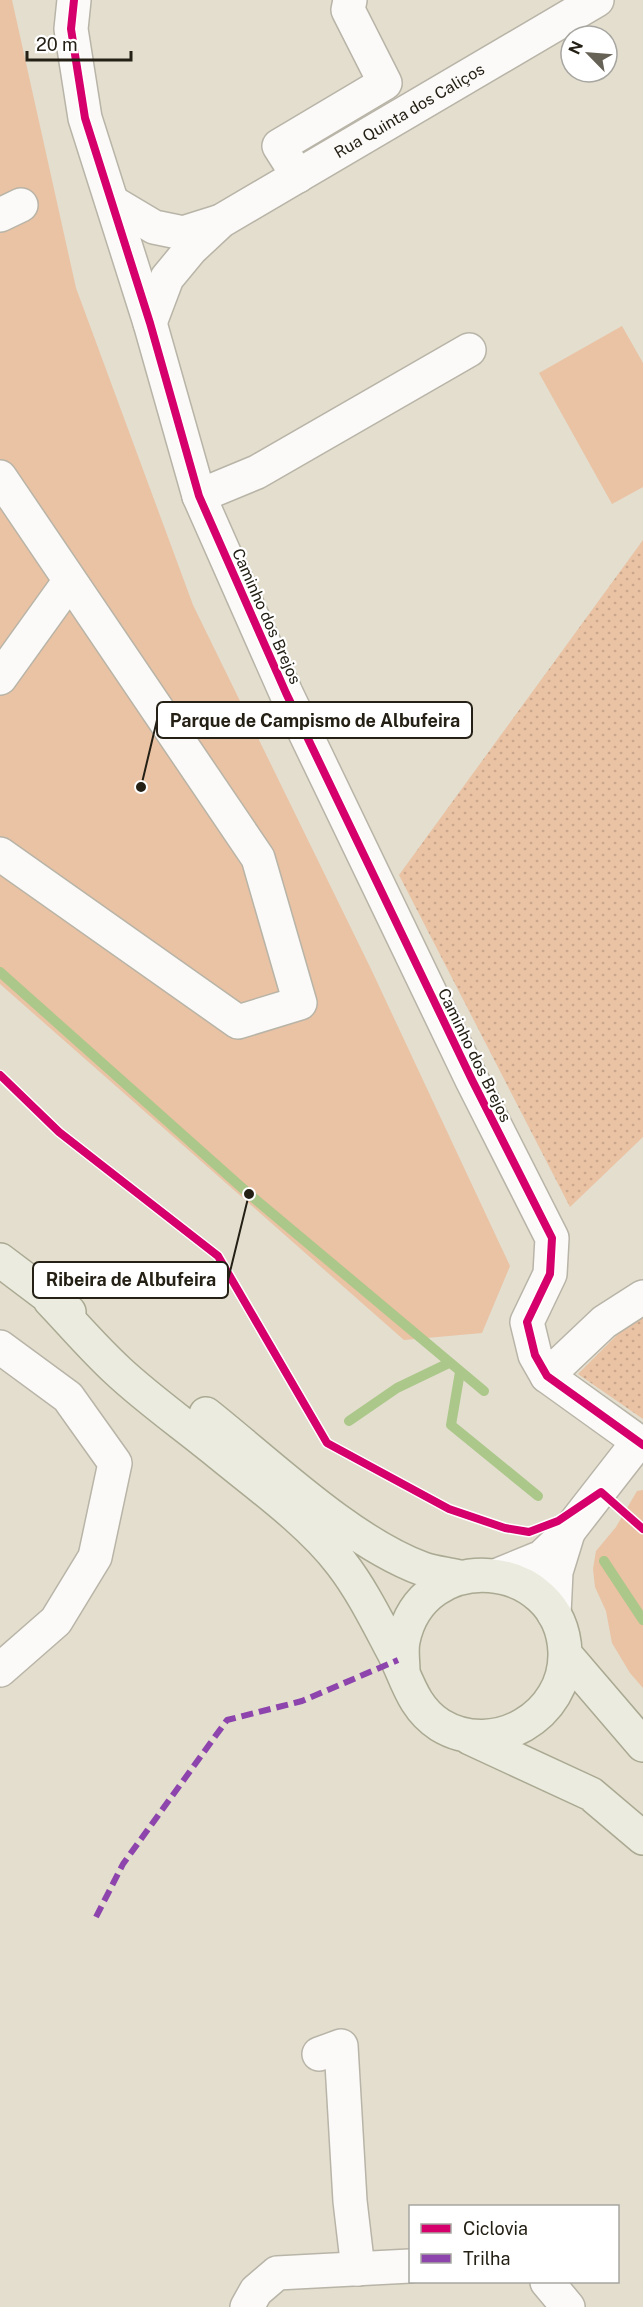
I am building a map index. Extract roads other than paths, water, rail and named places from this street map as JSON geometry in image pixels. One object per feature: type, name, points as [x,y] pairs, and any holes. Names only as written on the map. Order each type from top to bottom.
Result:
[{"type":"main road","points":[[0,1260],[50,1300],[124,1348],[326,1510],[378,1548],[424,1569],[459,1577]]},
{"type":"main road","points":[[50,1300],[118,1371],[287,1509],[341,1563],[381,1628],[403,1672],[410,1693],[423,1711],[440,1725],[591,1794],[643,1838]]},
{"type":"main road","points":[[403,1672],[403,1641],[413,1614],[432,1591],[459,1577],[478,1574],[498,1575],[530,1588],[554,1614],[562,1633],[565,1654],[561,1679],[550,1702],[532,1720],[510,1732],[485,1737],[460,1734]]},
{"type":"main road","points":[[565,1654],[643,1745]]},
{"type":"street","name":"Caminho dos Brejos","points":[[74,0],[71,29],[85,118],[150,323],[199,496],[291,704],[472,1080],[552,1238],[550,1274],[527,1322],[535,1355],[547,1376]]},
{"type":"street","points":[[298,176],[279,146],[385,83],[348,10],[350,0]]},
{"type":"street","name":"Rua Quinta dos Caliços","points":[[221,221],[597,0]]},
{"type":"street","points":[[112,202],[154,227],[183,233],[221,221]]},
{"type":"street","points":[[150,323],[167,278],[191,249],[221,221]]},
{"type":"street","points":[[199,496],[257,472],[468,350]]},
{"type":"street","points":[[0,477],[258,858],[300,1003],[238,1022],[0,854]]},
{"type":"street","points":[[0,678],[69,582]]},
{"type":"street","points":[[498,1575],[542,1557],[568,1532],[641,1443],[547,1376],[604,1322],[643,1297]]},
{"type":"street","points":[[0,1347],[68,1397],[115,1463],[95,1557],[56,1621],[0,1670]]},
{"type":"street","points":[[554,1614],[556,1572],[568,1532]]},
{"type":"street","points":[[320,2054],[341,2046],[350,2201],[358,2269]]},
{"type":"street","points":[[247,2307],[256,2291],[277,2273],[409,2266]]},
{"type":"street","points":[[548,2283],[568,2307]]},
{"type":"waterway","points":[[0,972],[249,1194],[484,1391]]},
{"type":"waterway","points":[[349,1421],[397,1388],[449,1363]]},
{"type":"waterway","points":[[460,1372],[451,1425],[538,1496]]},
{"type":"waterway","points":[[604,1561],[643,1620]]},
{"type":"place","name":"Parque de Campismo de Albufeira","points":[[141,787]]},
{"type":"place","name":"Ribeira de Albufeira","points":[[249,1194]]}]
